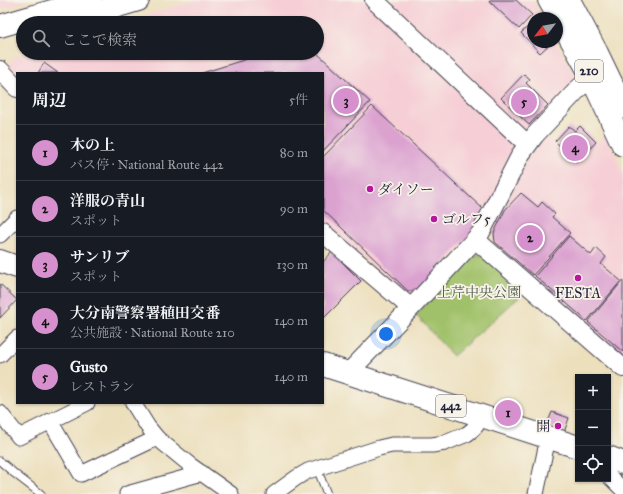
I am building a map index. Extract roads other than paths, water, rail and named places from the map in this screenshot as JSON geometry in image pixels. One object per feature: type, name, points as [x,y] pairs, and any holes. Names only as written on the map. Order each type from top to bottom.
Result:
[{"type":"highway","points":[[35,16],[90,0]]},
{"type":"highway","points":[[85,16],[138,0]]},
{"type":"highway","name":"210","points":[[549,0],[609,81],[623,145]]},
{"type":"highway","name":"210","points":[[568,0],[580,20],[623,107]]},
{"type":"highway","points":[[0,26],[16,21]]},
{"type":"highway","points":[[0,42],[16,37]]},
{"type":"highway","points":[[0,261],[16,267]]},
{"type":"highway","name":"442","points":[[324,365],[575,446]]},
{"type":"street","points":[[374,0],[527,144]]},
{"type":"street","points":[[0,70],[16,87]]},
{"type":"street","points":[[348,373],[476,240],[484,228],[527,144],[580,87],[609,81]]},
{"type":"street","points":[[0,235],[16,219]]},
{"type":"street","points":[[324,234],[411,308]]},
{"type":"street","points":[[476,240],[623,368]]},
{"type":"street","points":[[0,355],[16,339]]},
{"type":"street","points":[[0,413],[19,437],[85,404]]},
{"type":"street","points":[[134,404],[156,438],[231,494]]},
{"type":"street","points":[[274,494],[302,474],[386,446],[445,444],[467,434],[472,430],[476,426],[480,416]]},
{"type":"street","points":[[50,421],[81,474],[156,438]]},
{"type":"street","points":[[536,494],[548,438]]},
{"type":"street","points":[[614,462],[623,490]]},
{"type":"street","points":[[127,494],[202,473]]},
{"type":"lane","points":[[0,461],[41,494]]},
{"type":"lane","points":[[317,468],[327,494]]},
{"type":"place","name":"サンリブ","points":[[346,101]]},
{"type":"place","name":"Gusto","points":[[524,102]]},
{"type":"place","name":"大分南警察署稙田交番","points":[[575,148]]},
{"type":"place","name":"ダイソー","points":[[370,189]]},
{"type":"place","name":"ゴルフ5","points":[[434,219]]},
{"type":"place","name":"洋服の青山","points":[[530,238]]},
{"type":"place","name":"FESTA","points":[[578,278]]},
{"type":"place","name":"木の上","points":[[508,413]]},
{"type":"place","name":"開","points":[[558,426]]},
{"type":"park label","name":"上芹中央公園","points":[[479,292]]}]
